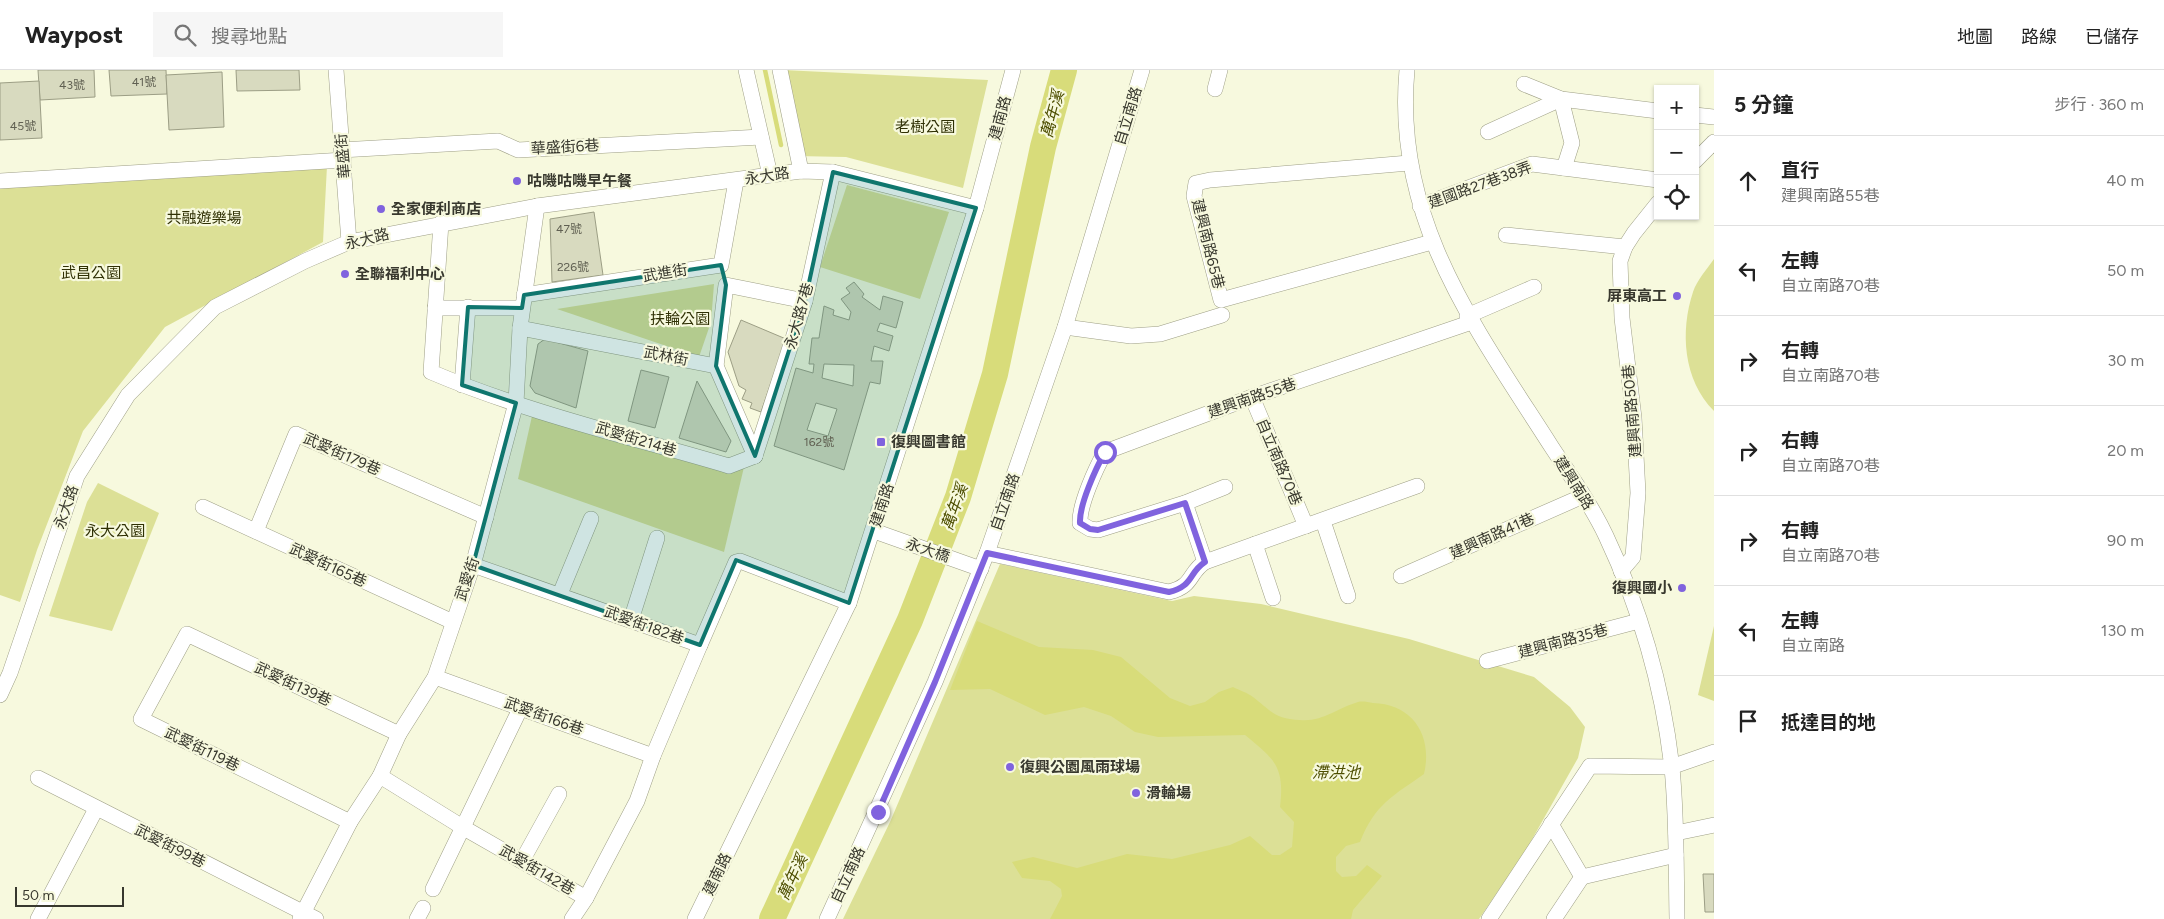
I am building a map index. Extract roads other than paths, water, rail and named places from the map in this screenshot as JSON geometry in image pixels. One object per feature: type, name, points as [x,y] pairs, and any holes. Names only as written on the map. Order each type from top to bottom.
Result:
[{"type":"street","name":"華盛街","points":[[336,70],[348,242]]},
{"type":"street","points":[[746,70],[770,176]]},
{"type":"street","points":[[780,70],[801,171]]},
{"type":"street","name":"建南路","points":[[695,919],[849,604],[874,532],[976,208],[1013,70]]},
{"type":"street","name":"自立南路","points":[[827,919],[935,682],[987,553],[1065,327],[1142,70]]},
{"type":"street","points":[[1215,89],[1220,70]]},
{"type":"street","name":"建興南路","points":[[1407,70],[1409,163],[1432,242],[1470,319],[1583,496],[1605,534],[1639,621],[1656,680],[1672,767],[1676,834],[1677,919]]},
{"type":"street","points":[[1524,84],[1560,99],[1654,111]]},
{"type":"street","points":[[1488,132],[1560,99]]},
{"type":"street","points":[[1560,99],[1572,143],[1564,168]]},
{"type":"street","points":[[1699,115],[1714,117]]},
{"type":"street","name":"華盛街6巷","points":[[0,181],[498,141],[518,150],[761,137]]},
{"type":"street","points":[[1699,157],[1714,142]]},
{"type":"street","name":"建興南路65巷","points":[[1409,163],[1210,180],[1196,183],[1194,196],[1221,300],[1432,242]]},
{"type":"street","name":"建國路27巷38弄","points":[[1420,206],[1532,164],[1654,179]]},
{"type":"street","name":"永大路","points":[[0,695],[5,671],[77,476],[128,395],[215,307],[305,261],[348,242],[442,223],[537,206],[801,171],[833,172],[976,208]]},
{"type":"street","name":"永大路7巷","points":[[755,456],[806,300],[833,172]]},
{"type":"street","points":[[736,181],[721,265],[726,285],[716,366],[755,456]]},
{"type":"street","name":"武愛街","points":[[306,917],[350,822],[380,776],[399,734],[435,677],[473,565],[516,403],[520,328],[537,206]]},
{"type":"street","points":[[1506,236],[1625,248],[1654,208]]},
{"type":"street","points":[[435,308],[442,223]]},
{"type":"street","name":"建興南路50巷","points":[[1621,571],[1632,557],[1638,493],[1634,418],[1622,318],[1620,261],[1625,248]]},
{"type":"street","name":"武進街","points":[[435,308],[523,302],[721,265]]},
{"type":"street","points":[[726,285],[806,300]]},
{"type":"street","name":"建興南路55巷","points":[[1185,503],[1098,530],[1090,529],[1080,523],[1083,506],[1098,464],[1105,452],[1470,319],[1534,287]]},
{"type":"street","points":[[462,386],[468,306]]},
{"type":"street","name":"武愛街214巷","points":[[435,308],[430,372],[462,386],[516,403],[729,466],[755,456]]},
{"type":"street","points":[[1065,327],[1131,336],[1160,334],[1222,315]]},
{"type":"street","name":"武林街","points":[[520,328],[716,366]]},
{"type":"street","name":"自立南路70巷","points":[[1252,397],[1306,526]]},
{"type":"street","name":"武愛街179巷","points":[[256,532],[296,434],[486,517]]},
{"type":"street","points":[[987,553],[1169,592],[1181,590],[1192,579],[1196,568],[1205,562],[1417,486]]},
{"type":"street","points":[[1205,562],[1185,503],[1225,487]]},
{"type":"street","name":"建興南路41巷","points":[[1402,576],[1583,496]]},
{"type":"street","name":"武愛街165巷","points":[[203,507],[453,622]]},
{"type":"street","points":[[560,594],[591,520]]},
{"type":"street","points":[[1323,521],[1348,596]]},
{"type":"street","name":"永大橋","points":[[874,532],[981,569]]},
{"type":"street","points":[[632,620],[657,538]]},
{"type":"street","points":[[1255,544],[1273,598]]},
{"type":"street","points":[[700,645],[736,562],[849,604]]},
{"type":"street","name":"武愛街182巷","points":[[473,565],[560,594],[700,645],[653,756]]},
{"type":"street","name":"建興南路35巷","points":[[1487,661],[1639,621]]},
{"type":"street","name":"武愛街139巷","points":[[187,634],[399,734]]},
{"type":"street","name":"武愛街119巷","points":[[187,634],[141,719],[350,822]]},
{"type":"street","name":"武愛街166巷","points":[[435,677],[653,756]]},
{"type":"street","points":[[433,889],[521,707]]},
{"type":"street","points":[[1489,919],[1590,766],[1672,767],[1714,752]]},
{"type":"street","name":"武愛街142巷","points":[[380,776],[464,828],[586,898],[637,800],[653,756]]},
{"type":"street","name":"武愛街99巷","points":[[38,778],[306,917]]},
{"type":"street","points":[[522,861],[559,794]]},
{"type":"street","points":[[38,919],[96,809]]},
{"type":"street","points":[[1551,824],[1582,877]]},
{"type":"street","points":[[1676,834],[1714,825]]},
{"type":"street","points":[[1554,919],[1582,877],[1676,855]]},
{"type":"street","points":[[572,919],[586,898]]},
{"type":"water","name":"滯洪池","points":[[977,621],[1039,647],[1093,650],[1121,657],[1170,698],[1190,706],[1205,702],[1219,692],[1233,687],[1251,696],[1279,716],[1292,719],[1316,719],[1360,702],[1387,705],[1399,709],[1417,725],[1422,735],[1426,760],[1424,774],[1386,802],[1372,818],[1360,842],[1346,846],[1336,857],[1336,871],[1342,877],[1356,876],[1367,865],[1382,876],[1353,910],[1351,919],[1050,919],[1062,896],[1061,889],[1050,881],[1022,878],[1012,862],[1033,857],[1077,868],[1127,854],[1172,859],[1230,845],[1250,836],[1272,855],[1280,855],[1292,847],[1294,822],[1280,807],[1281,782],[1275,765],[1245,735],[1158,737],[1135,732],[1111,716],[1084,707],[1045,715],[990,689],[950,690]]},
{"type":"waterway","points":[[765,70],[781,145]]},
{"type":"waterway","name":"萬年溪","points":[[772,919],[910,620],[958,497],[995,374],[1043,147],[1064,70]]},
{"type":"place","name":"咕嘰咕嘰早午餐","points":[[517,181]]},
{"type":"place","name":"全家便利商店","points":[[381,209]]},
{"type":"place","name":"全聯福利中心","points":[[345,274]]},
{"type":"place","name":"屏東高工","points":[[1677,296]]},
{"type":"place","name":"復興圖書館","points":[[881,442]]},
{"type":"place","name":"復興國小","points":[[1682,588]]},
{"type":"place","name":"復興公園風雨球場","points":[[1010,767]]},
{"type":"place","name":"滑輪場","points":[[1136,793]]},
{"type":"park label","name":"老樹公園","points":[[925,127]]},
{"type":"park label","name":"共融遊樂場","points":[[204,218]]},
{"type":"park label","name":"武昌公園","points":[[91,273]]},
{"type":"park label","name":"扶輪公園","points":[[680,319]]},
{"type":"park label","name":"永大公園","points":[[115,531]]}]
